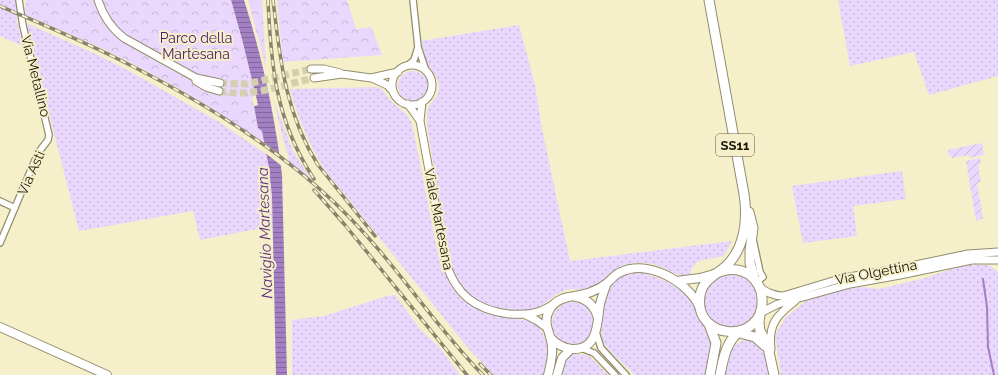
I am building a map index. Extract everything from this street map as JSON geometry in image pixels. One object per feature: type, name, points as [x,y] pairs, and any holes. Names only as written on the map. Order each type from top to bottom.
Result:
[{"type":"main road","name":"SS11","points":[[709,0],[745,199],[752,222],[750,262],[759,282],[762,297],[760,313]]},
{"type":"main road","name":"SS11","points":[[700,309],[701,291],[705,283],[732,259],[740,245],[746,216],[745,199]]},
{"type":"main road","points":[[548,375],[553,349],[548,332],[547,315],[554,304],[562,299],[592,292],[607,283],[620,272],[639,267],[651,270],[676,281],[696,299],[704,317],[709,324],[716,343],[710,375]]},
{"type":"main road","points":[[676,281],[700,278],[725,270],[740,270],[759,282]]},
{"type":"main road","points":[[557,375],[561,360],[575,348],[588,343],[596,332],[600,304],[607,283]]},
{"type":"main road","points":[[572,297],[582,298],[590,304],[596,312],[598,321]]},
{"type":"main road","points":[[720,375],[726,348],[738,332],[750,326],[760,313]]},
{"type":"main road","points":[[760,313],[760,331],[767,343],[774,375]]},
{"type":"main road","points":[[709,324],[720,330],[738,332],[753,336],[760,340],[770,358]]},
{"type":"main road","points":[[0,327],[107,375]]},
{"type":"main road","points":[[548,332],[559,345],[575,348]]},
{"type":"street","name":"Via Metallino","points":[[19,0],[23,26],[49,131],[48,138]]},
{"type":"street","name":"Via Metallino","points":[[22,13],[23,0]]},
{"type":"street","points":[[98,0],[104,17],[117,32],[127,40],[190,75],[206,87],[219,91]]},
{"type":"street","points":[[311,69],[324,69],[342,74],[371,78],[387,85],[398,98],[408,104],[422,102],[429,96],[432,86],[418,47],[413,0]]},
{"type":"street","points":[[371,78],[398,72],[414,60],[418,47]]},
{"type":"street","points":[[407,66],[417,66],[426,71]]},
{"type":"street","points":[[393,91],[394,80],[398,72]]},
{"type":"street","points":[[314,78],[342,74]]},
{"type":"street","points":[[190,75],[220,83]]},
{"type":"street","name":"Viale Martesana","points":[[422,102],[420,121],[446,263],[454,283],[468,299],[481,307],[495,312],[526,315],[536,320],[548,332]]},
{"type":"street","name":"Viale Martesana","points":[[408,104],[420,121]]},
{"type":"street","name":"Via Asti","points":[[0,243],[38,153],[48,138]]},
{"type":"street","name":"Via Asti","points":[[0,201],[15,208]]},
{"type":"street","name":"Via Olgettina","points":[[759,282],[768,292],[783,296],[815,285],[843,278],[968,254],[998,252]]},
{"type":"street","name":"Via Olgettina","points":[[760,313],[775,305],[822,290],[968,261],[998,260]]},
{"type":"street","points":[[770,358],[770,338],[773,324],[778,315],[797,299]]},
{"type":"street","name":"Viale Martesana","points":[[526,315],[546,309],[554,304]]},
{"type":"street","points":[[596,332],[601,348],[626,375]]},
{"type":"street","points":[[575,348],[594,353],[615,375]]},
{"type":"green space","points":[[0,0],[17,0],[17,21],[23,46],[0,36]]},
{"type":"green space","name":"Parco della Martesana","points":[[26,0],[231,0],[256,96],[252,97],[258,128],[262,131],[264,143],[206,105],[124,59],[25,15]]},
{"type":"green space","points":[[248,0],[262,0],[266,68]]},
{"type":"green space","points":[[277,0],[347,0],[356,29],[371,27],[382,55],[283,62]]},
{"type":"green space","points":[[838,0],[998,0],[998,76],[929,95],[914,52],[850,66]]},
{"type":"green space","points":[[26,23],[100,56],[131,72],[219,122],[266,154],[271,180],[273,226],[200,240],[193,211],[79,231]]},
{"type":"green space","points":[[519,25],[535,85],[542,129],[570,261],[732,241],[724,256],[698,261],[692,268],[690,275],[675,274],[663,267],[651,264],[632,263],[617,269],[596,286],[587,289],[565,290],[536,309],[530,311],[490,306],[482,303],[468,293],[451,267],[427,126],[427,112],[429,106],[438,94],[439,85],[436,76],[427,64],[421,41]]},
{"type":"green space","points":[[413,71],[419,72],[427,80],[427,92],[419,100],[413,101],[407,100],[399,92],[398,86],[399,80],[407,72]]},
{"type":"green space","points":[[376,87],[382,89],[389,99],[407,115],[412,124],[440,264],[451,285],[461,299],[482,311],[495,316],[531,321],[539,327],[546,340],[547,348],[546,363],[543,375],[494,375],[468,348],[325,170],[304,131],[290,89]]},
{"type":"green space","points":[[273,98],[293,151],[312,181],[288,161],[289,157]]},
{"type":"green space","points":[[982,143],[984,155],[969,158],[968,155],[952,158],[952,156],[949,156],[948,150]]},
{"type":"green space","points":[[980,158],[981,164],[978,165],[981,182],[977,183],[983,218],[976,221],[966,161]]},
{"type":"green space","points":[[902,171],[906,199],[853,206],[857,236],[803,243],[792,186]]},
{"type":"green space","points":[[964,265],[989,265],[998,272],[998,375],[781,375],[775,335],[786,317],[806,301],[848,288],[862,287],[879,289],[925,278]]},
{"type":"green space","points":[[641,272],[664,280],[678,288],[694,306],[698,317],[711,338],[711,354],[706,375],[635,375],[603,341],[601,327],[602,310],[609,287],[615,279],[629,273]]},
{"type":"green space","points":[[731,274],[741,276],[750,282],[756,291],[758,301],[756,311],[750,320],[741,326],[731,328],[721,326],[712,320],[706,311],[704,301],[706,291],[712,282],[721,276]]},
{"type":"green space","points":[[395,295],[420,329],[439,347],[460,375],[292,375],[292,320],[324,316],[387,296]]},
{"type":"green space","points":[[569,302],[577,302],[585,305],[591,311],[594,323],[591,335],[585,341],[577,344],[569,344],[561,341],[555,335],[552,327],[552,319],[555,311],[561,305]]},
{"type":"green space","points":[[745,340],[756,344],[763,352],[770,375],[723,375],[727,359],[732,349],[740,342]]},
{"type":"green space","points":[[574,354],[588,355],[608,375],[560,375],[563,365],[568,357]]},
{"type":"shaded area","points":[[231,0],[244,0],[251,21],[272,108],[279,153],[282,175],[287,375],[276,375],[272,196],[269,168],[262,131],[258,128],[254,106],[258,105],[256,96]]},
{"type":"pier","points":[[262,141],[282,156],[283,167],[264,152]]},
{"type":"waterway","points":[[983,279],[987,307],[988,347],[994,375]]},
{"type":"tunnel","points":[[220,83],[247,84],[311,69]]},
{"type":"tunnel","points":[[219,91],[231,93],[255,92],[314,78]]},
{"type":"railway","points":[[268,0],[271,48],[278,93],[291,136],[314,179]]},
{"type":"railway","points":[[273,0],[278,43],[286,85],[298,126],[318,165],[375,236]]},
{"type":"railway","points":[[0,6],[102,51],[177,90],[238,127],[295,168],[346,214],[364,233],[382,253],[448,336],[483,375]]},
{"type":"railway","points":[[314,190],[345,225],[467,375]]},
{"type":"railway","points":[[480,364],[491,375]]},
{"type":"water label","name":"Naviglio Martesana","points":[[265,233]]}]
